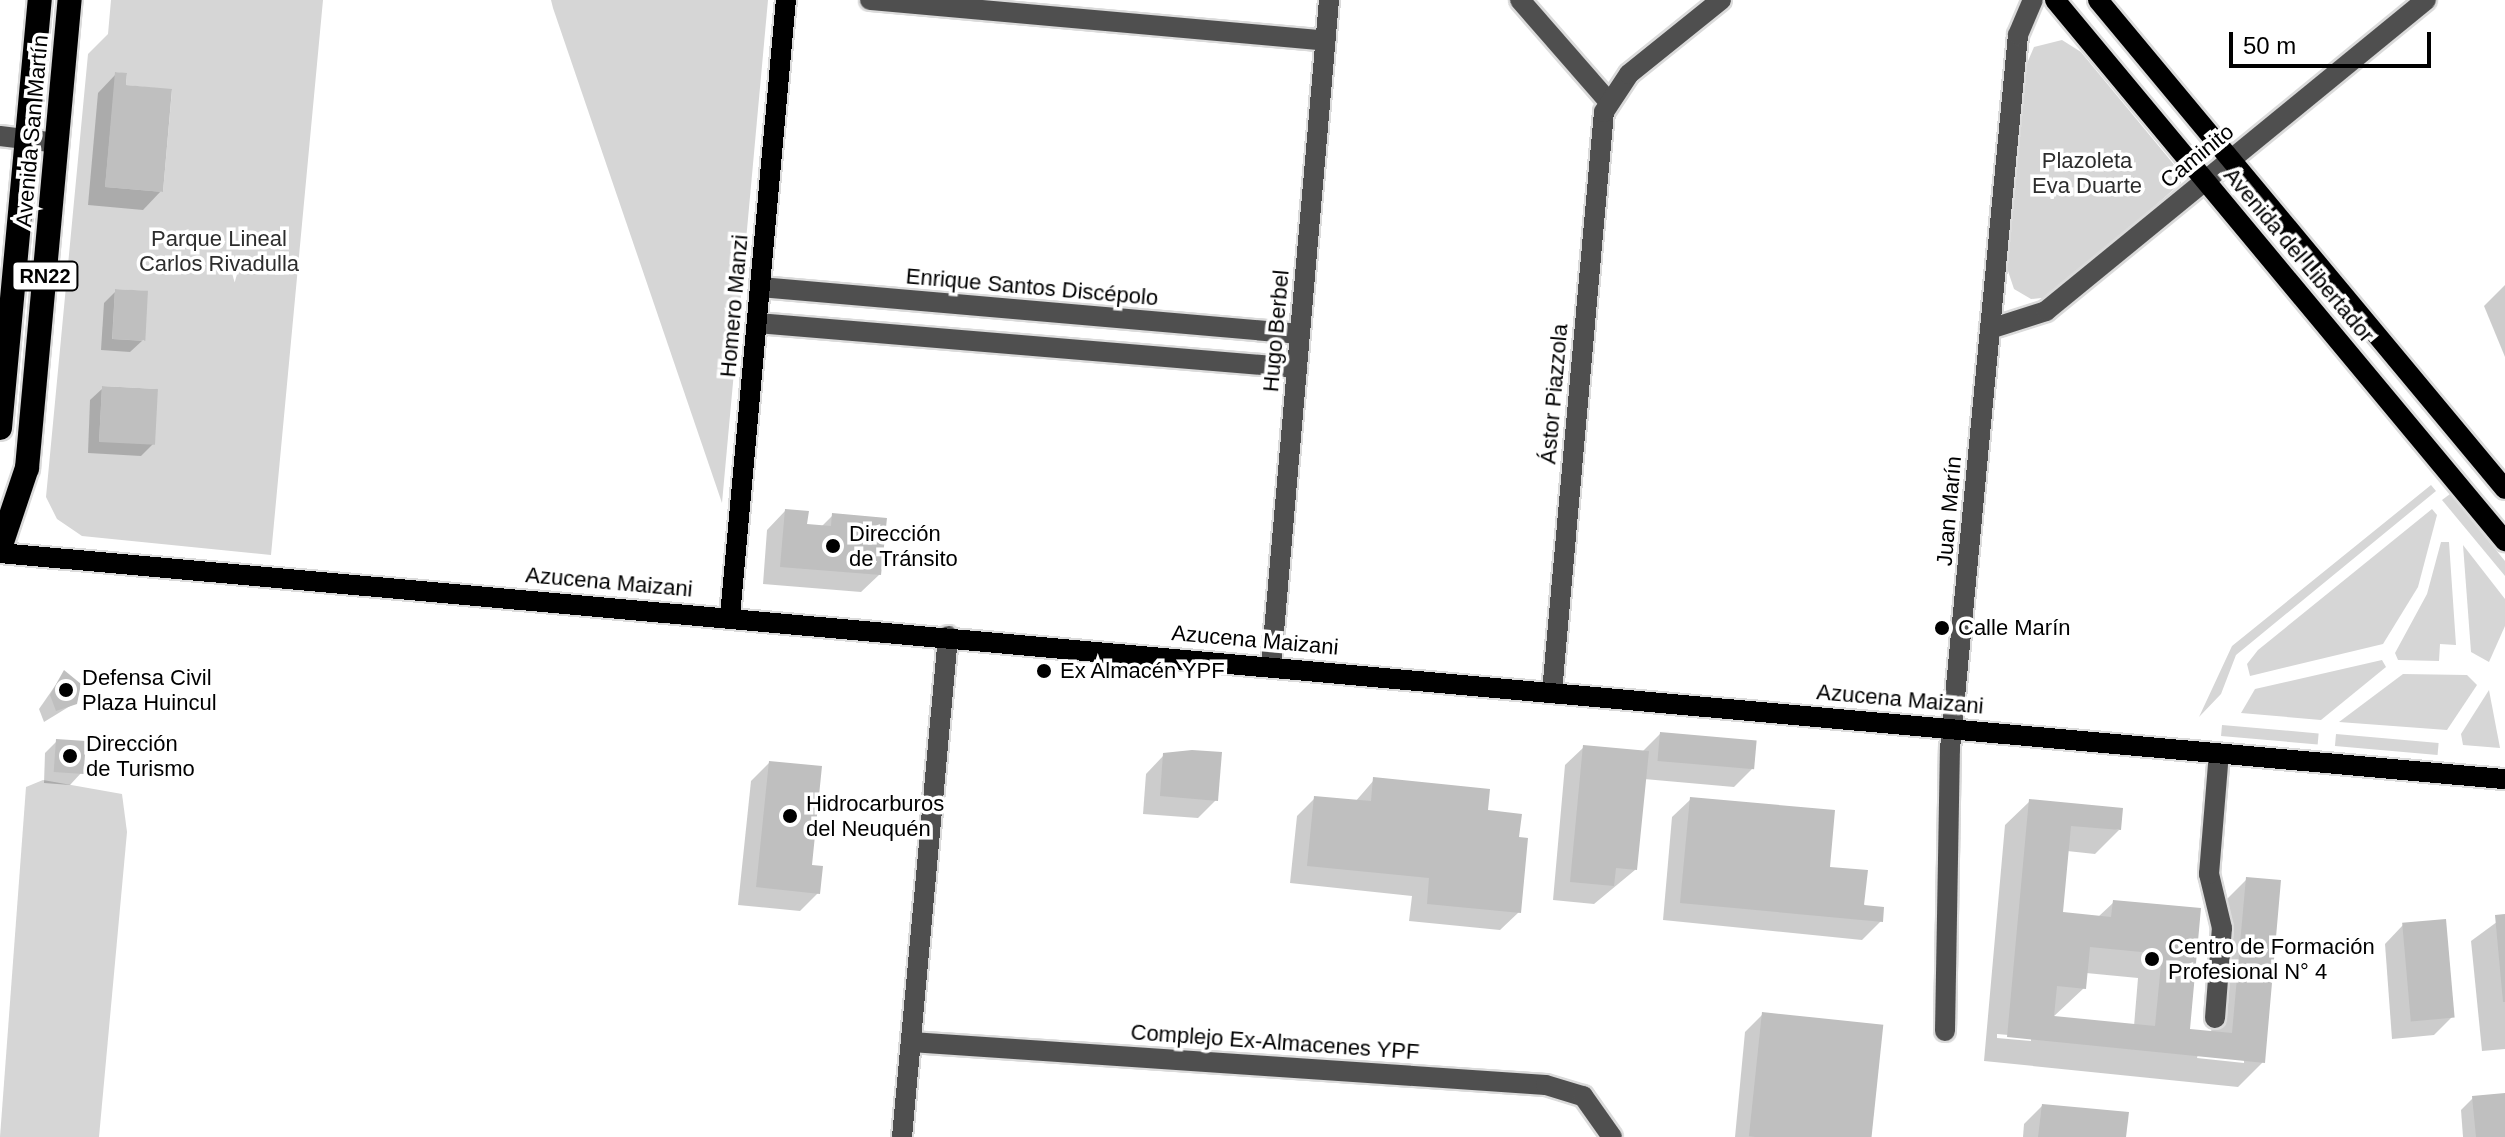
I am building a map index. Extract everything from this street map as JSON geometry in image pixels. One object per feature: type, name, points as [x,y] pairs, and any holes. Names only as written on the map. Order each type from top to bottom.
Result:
[{"type":"highway","name":"Avenida San Martín","points":[[0,428],[40,0]]},
{"type":"highway","name":"Avenida San Martín","points":[[0,551],[27,468],[70,0]]},
{"type":"main road","name":"Homero Manzi","points":[[730,616],[786,0]]},
{"type":"main road","name":"Avenida del Libertador","points":[[2055,0],[2505,541]]},
{"type":"main road","name":"Avenida del Libertador","points":[[2098,0],[2505,489]]},
{"type":"main road","name":"Azucena Maizani","points":[[0,551],[2505,779]]},
{"type":"street","points":[[870,0],[1325,41]]},
{"type":"street","name":"Hugo Berbel","points":[[1271,666],[1329,0]]},
{"type":"street","points":[[1520,0],[1608,101],[1629,74],[1721,0]]},
{"type":"street","name":"Juan Marín","points":[[1945,1031],[1952,728],[2018,35],[2033,0]]},
{"type":"street","name":"Caminito","points":[[1990,329],[2020,325],[2046,311],[2426,0]]},
{"type":"street","name":"Ástor Piazzola","points":[[1552,692],[1608,101]]},
{"type":"street","points":[[0,136],[57,143]]},
{"type":"street","name":"Enrique Santos Discépolo","points":[[760,287],[1300,334]]},
{"type":"street","points":[[757,323],[1297,368]]},
{"type":"street","points":[[902,1137],[948,636]]},
{"type":"street","points":[[2215,1018],[2222,928],[2209,874],[2219,753]]},
{"type":"street","name":"Complejo Ex-Almacenes YPF","points":[[911,1042],[1546,1085],[1583,1096],[1612,1137]]},
{"type":"green space","name":"Parque Lineal Carlos Rivadulla","points":[[111,0],[323,0],[271,555],[82,536],[57,519],[46,497],[88,54],[108,34]],"holes":[[[116,72],[127,74],[126,85],[172,90],[163,192],[105,187]],[[115,289],[147,291],[144,341],[112,339]],[[102,386],[158,389],[99,442]]]},
{"type":"green space","points":[[551,0],[768,0],[722,503],[553,8]]},
{"type":"green space","name":"Plazoleta Eva Duarte","points":[[2062,40],[2081,52],[2176,167],[2181,183],[2051,297],[2031,299],[2014,289],[2007,268],[2025,68],[2034,47]]},
{"type":"green space","points":[[2431,485],[2436,491],[2236,655],[2221,694],[2199,717],[2232,646]]},
{"type":"green space","points":[[2450,494],[2505,561],[2505,576],[2442,500]]},
{"type":"green space","points":[[2432,509],[2437,515],[2418,587],[2383,644],[2250,676],[2247,664],[2258,650]]},
{"type":"green space","points":[[2441,542],[2449,542],[2456,645],[2440,644],[2439,661],[2398,660],[2395,653],[2427,594]]},
{"type":"green space","points":[[2463,545],[2505,599],[2505,626],[2489,662],[2471,652]]},
{"type":"green space","points":[[2382,660],[2386,667],[2321,720],[2241,713],[2255,689]]},
{"type":"green space","points":[[2403,674],[2467,675],[2477,685],[2447,730],[2339,722]]},
{"type":"green space","points":[[2489,690],[2500,748],[2463,745],[2461,734]]},
{"type":"green space","points":[[2222,725],[2319,733],[2318,744],[2221,736]]},
{"type":"green space","points":[[2336,734],[2439,743],[2438,755],[2335,746]]},
{"type":"green space","points":[[43,780],[122,794],[127,832],[99,1137],[0,1137],[26,787]]},
{"type":"building","points":[[115,72],[127,73],[126,85],[172,89],[163,192],[105,187]]},
{"type":"building","points":[[115,289],[148,291],[145,341],[112,339]]},
{"type":"building","points":[[102,386],[158,389],[155,445],[99,442]]},
{"type":"building","name":"Dirección de Tránsito","points":[[785,509],[809,511],[807,524],[831,526],[832,513],[887,518],[881,575],[780,567]]},
{"type":"building","name":"Defensa Civil Plaza Huincul","points":[[64,670],[81,684],[77,704],[56,711],[50,695]]},
{"type":"building","points":[[1660,732],[1757,740],[1754,769],[1657,761]]},
{"type":"building","name":"Dirección de Turismo","points":[[56,739],[86,741],[84,774],[54,772]]},
{"type":"building","points":[[1583,745],[1649,751],[1637,870],[1616,868],[1614,886],[1570,882]]},
{"type":"building","points":[[1192,750],[1222,752],[1218,801],[1160,796],[1163,753]]},
{"type":"building","name":"Hidrocarburos del Neuquén","points":[[769,761],[822,766],[812,865],[823,866],[820,894],[756,887]]},
{"type":"building","points":[[1373,777],[1490,789],[1488,810],[1522,814],[1519,837],[1528,838],[1521,913],[1427,904],[1429,878],[1307,866],[1314,796],[1371,801]]},
{"type":"building","points":[[1690,797],[1835,810],[1830,867],[1868,870],[1864,905],[1884,907],[1883,922],[1680,903]]},
{"type":"building","points":[[2029,799],[2123,808],[2121,830],[2071,826],[2063,912],[2111,917],[2113,900],[2201,908],[2190,1029],[2232,1033],[2246,877],[2281,880],[2265,1063],[2007,1037]],"holes":[[[2090,947],[2162,954],[2155,1026],[2054,1016],[2057,986],[2086,989]]]},
{"type":"building","points":[[2505,914],[2505,1002],[2503,1002],[2495,915]]},
{"type":"building","points":[[2446,919],[2455,1018],[2411,1021],[2402,923]]},
{"type":"building","points":[[1762,1012],[1883,1025],[1872,1137],[1749,1136]]},
{"type":"building","points":[[2505,1093],[2505,1137],[2476,1137],[2472,1096]]},
{"type":"building","points":[[2042,1104],[2129,1112],[2126,1137],[2038,1137]]},
{"type":"place","name":"Dirección de Tránsito","points":[[833,546]]},
{"type":"place","name":"Calle Marín","points":[[1942,628]]},
{"type":"place","name":"Ex Almacén YPF","points":[[1044,671]]},
{"type":"place","name":"Defensa Civil Plaza Huincul","points":[[66,690]]},
{"type":"place","name":"Dirección de Turismo","points":[[70,756]]},
{"type":"place","name":"Hidrocarburos del Neuquén","points":[[790,816]]},
{"type":"place","name":"Centro de Formación Profesional N° 4","points":[[2152,959]]}]
